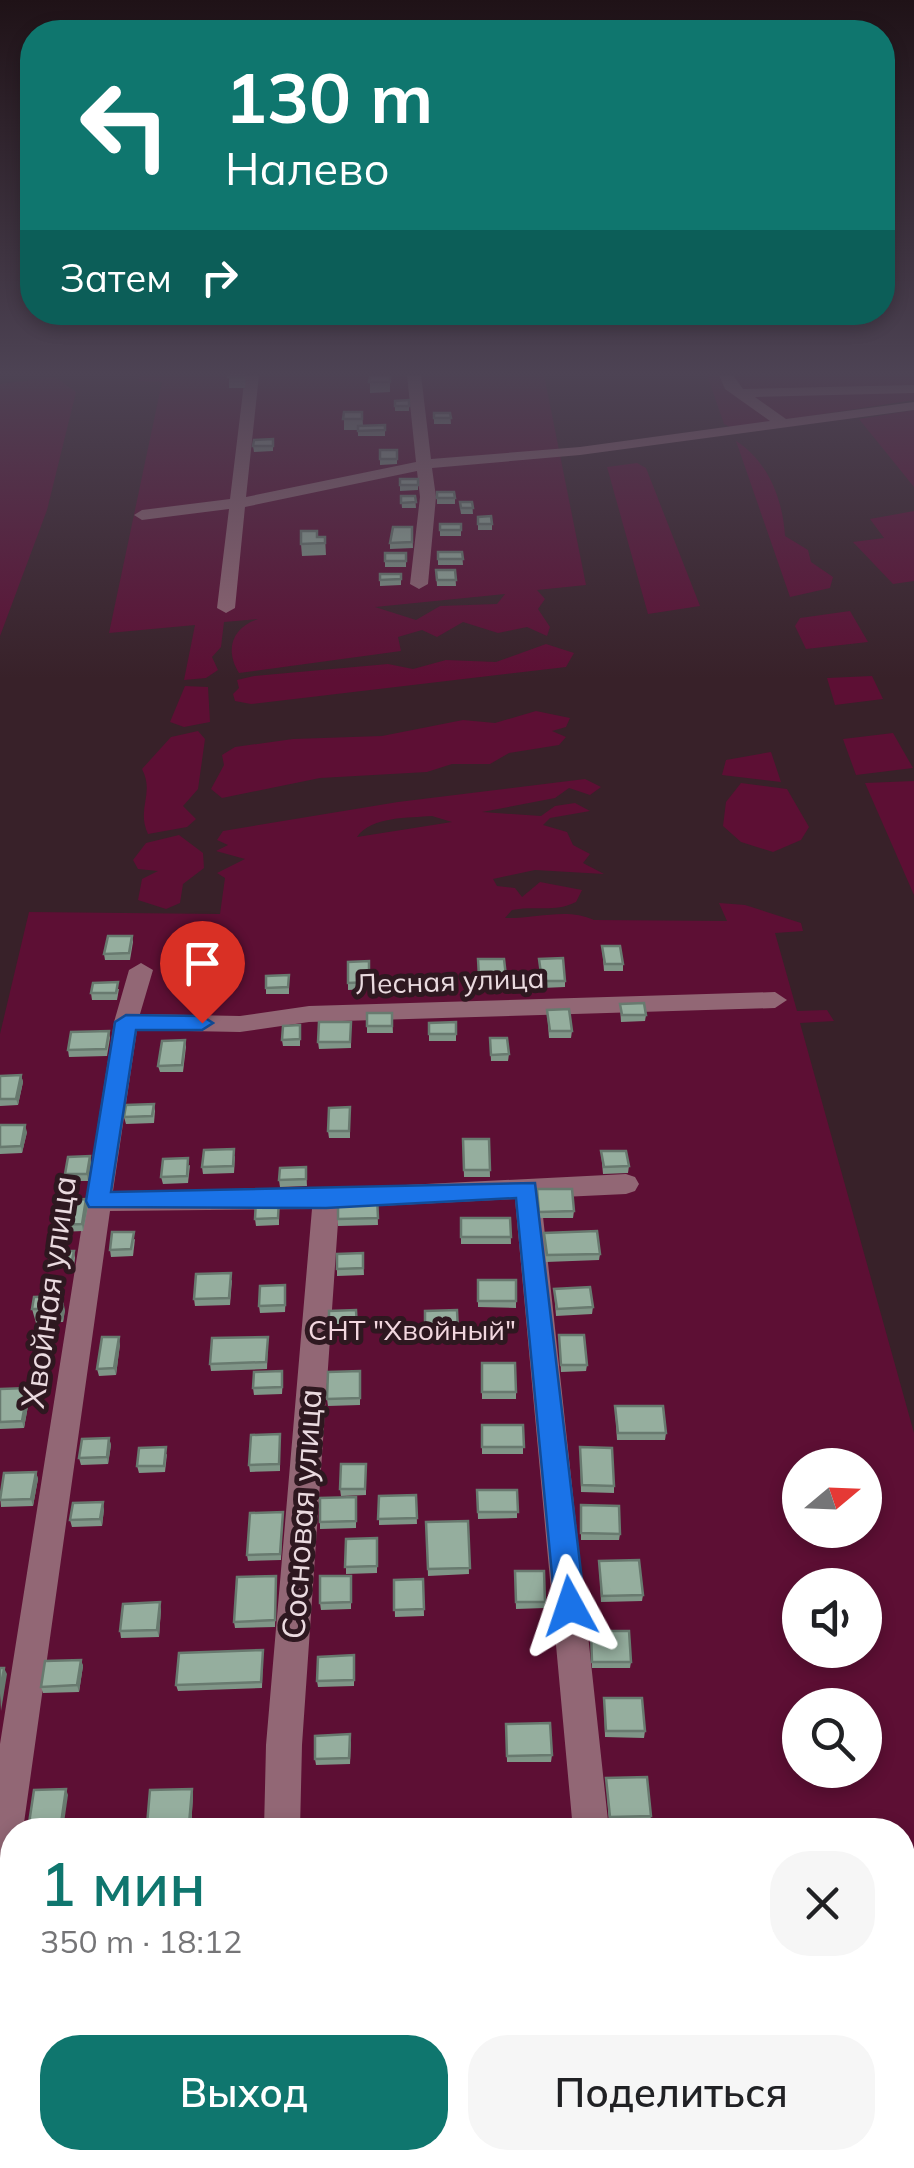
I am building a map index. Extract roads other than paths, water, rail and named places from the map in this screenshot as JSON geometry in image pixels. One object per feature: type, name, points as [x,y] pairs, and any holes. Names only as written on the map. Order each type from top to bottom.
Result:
[{"type":"street","points":[[226,608],[239,476]]},
{"type":"street","points":[[142,515],[235,505],[370,476]]},
{"type":"street","points":[[419,584],[426,476]]},
{"type":"street","name":"Хвойная улица","points":[[7,1818],[126,1022],[141,970]]},
{"type":"street","name":"Лесная улица","points":[[126,1022],[240,1024],[310,1014],[776,1000]]},
{"type":"street","points":[[98,1201],[326,1199],[626,1184]]},
{"type":"street","points":[[527,1189],[591,1818]]},
{"type":"street","name":"Сосновая улица","points":[[282,1818],[284,1745],[326,1199]]},
{"type":"park label","name":"СНТ \"Хвойный\"","points":[[412,1330]]}]
